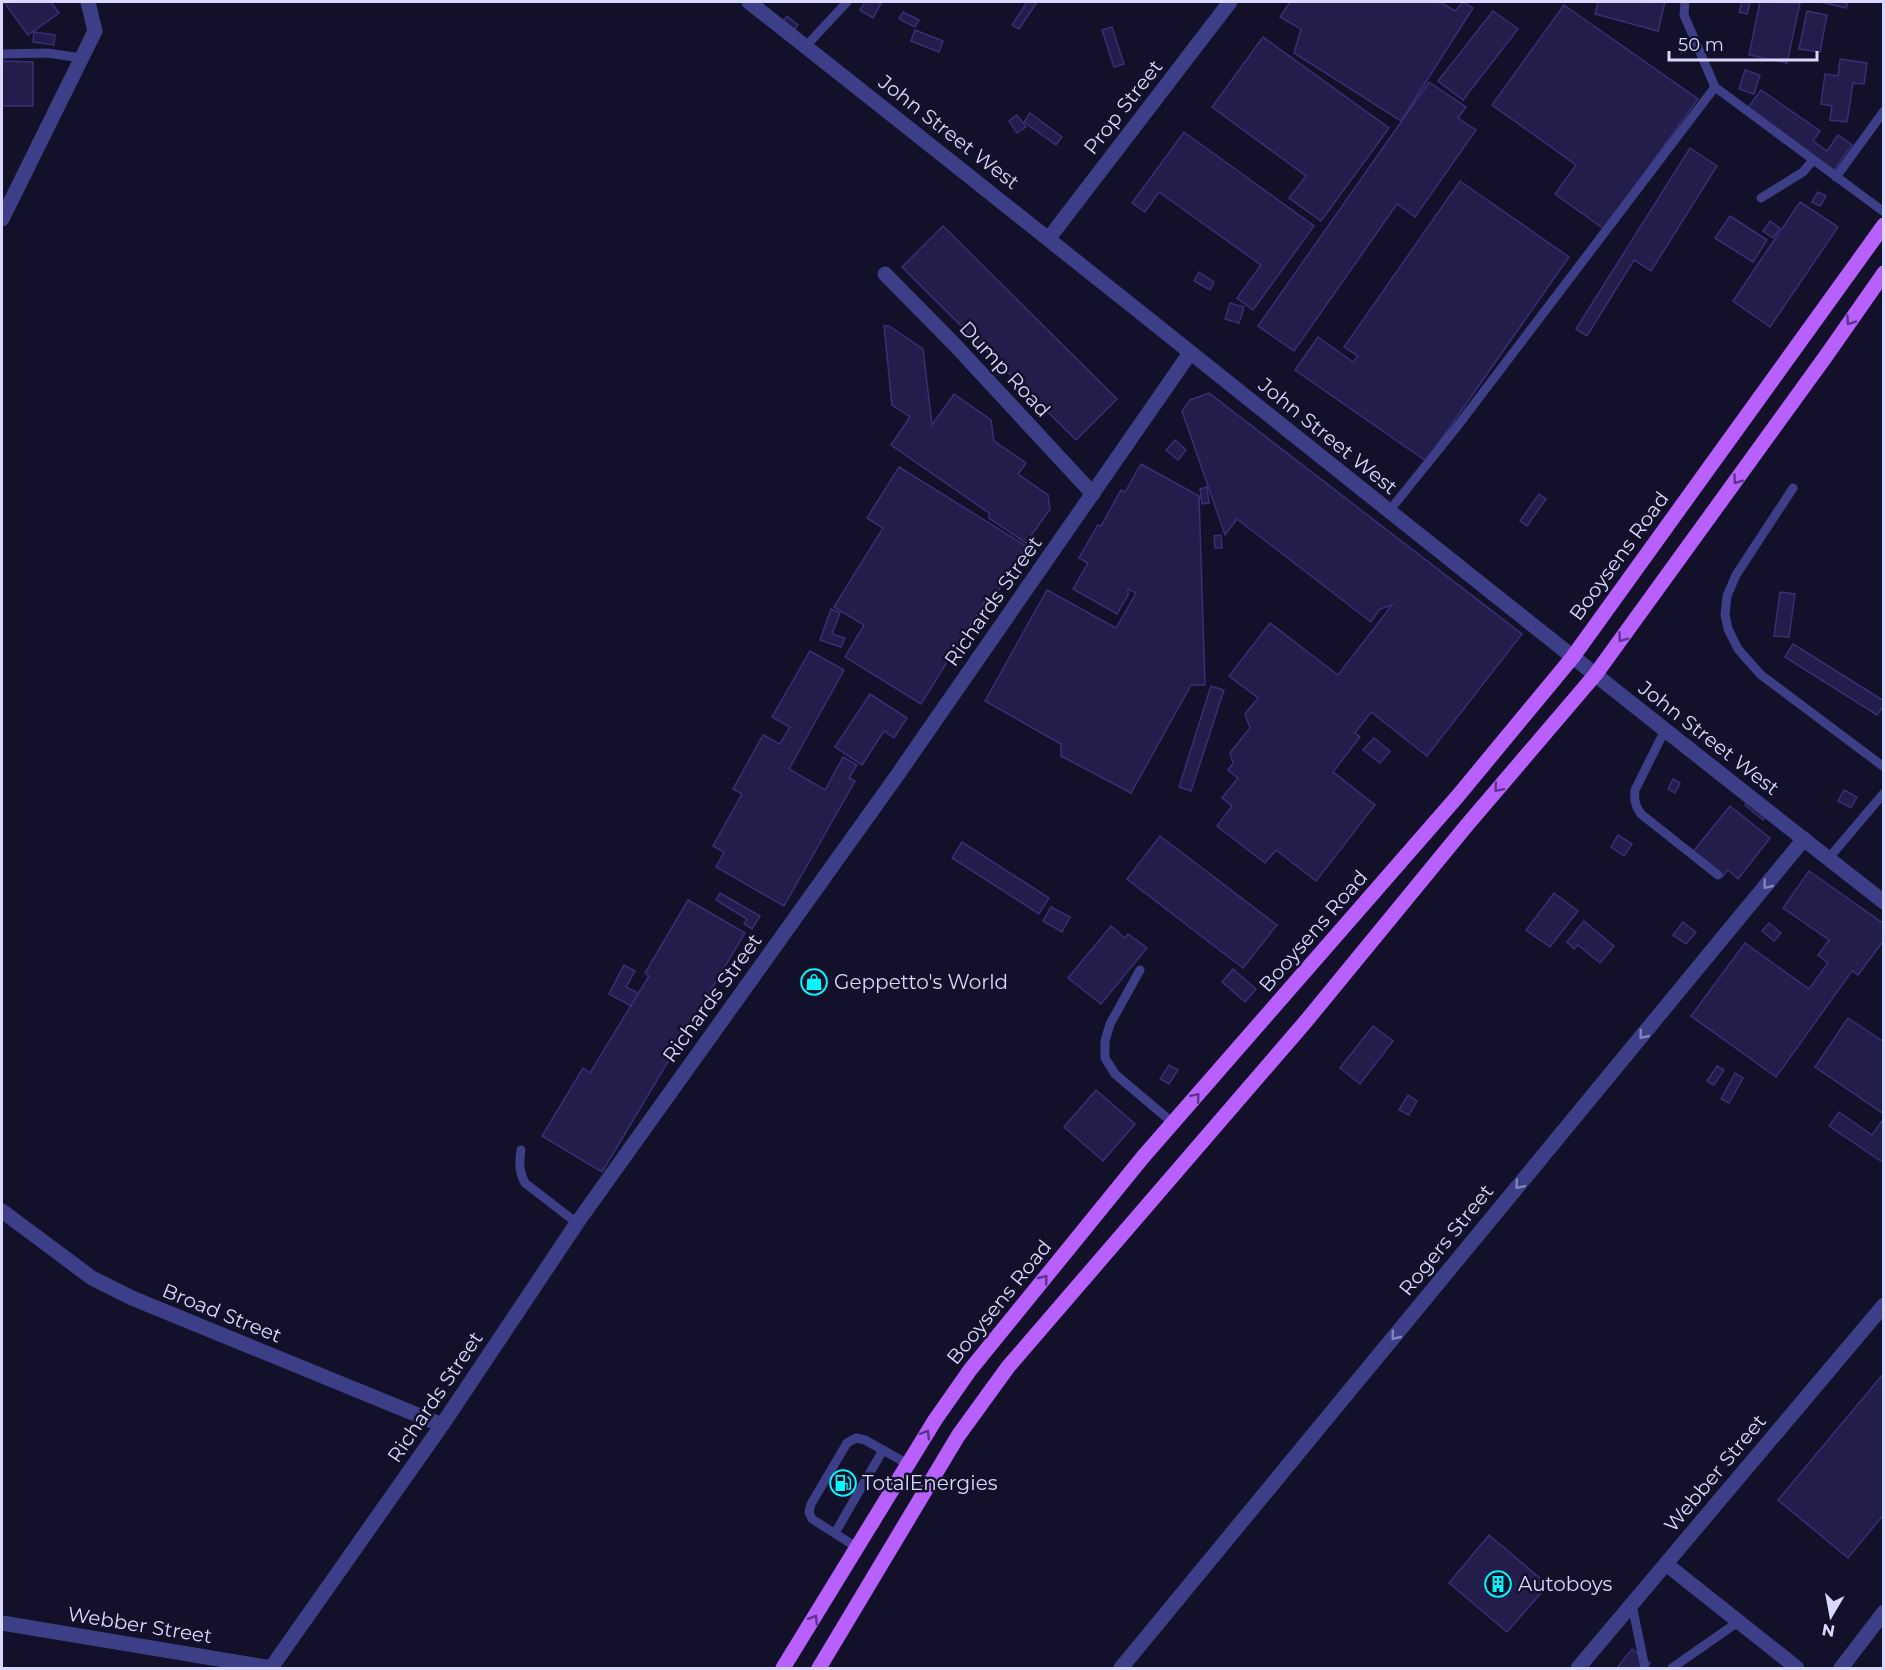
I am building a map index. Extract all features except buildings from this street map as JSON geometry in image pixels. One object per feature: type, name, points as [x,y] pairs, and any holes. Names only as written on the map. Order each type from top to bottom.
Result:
[{"type":"main road","name":"Booysens Road","points":[[783,1668],[935,1420],[970,1370],[1173,1123],[1457,797],[1572,658],[1884,225]]},
{"type":"main road","points":[[819,1668],[958,1437],[1008,1367],[1306,1020],[1595,675],[1884,273]]},
{"type":"street","points":[[2,219],[95,31],[88,2]]},
{"type":"street","name":"John Street West","points":[[749,2],[1048,238],[1572,658],[1884,902]]},
{"type":"street","name":"Prop Street","points":[[1048,238],[1230,2]]},
{"type":"street","name":"Dump Road","points":[[885,274],[1093,494]]},
{"type":"street","name":"Richards Street","points":[[271,1668],[442,1425],[577,1223],[896,777],[1190,353]]},
{"type":"street","name":"Rogers Street","points":[[1121,1668],[1804,839]]},
{"type":"street","name":"Broad Street","points":[[2,1210],[92,1278],[132,1298],[442,1425]]},
{"type":"street","name":"Webber Street","points":[[1578,1668],[1884,1305]]},
{"type":"street","points":[[1666,1564],[1797,1668]]},
{"type":"street","points":[[1841,1668],[1884,1612]]},
{"type":"street","name":"Webber Street","points":[[2,1623],[271,1668]]},
{"type":"lane","points":[[1685,2],[1684,15],[1715,87],[1884,212]]},
{"type":"lane","points":[[806,46],[841,3]]},
{"type":"lane","points":[[2,54],[47,53],[82,58]]},
{"type":"lane","points":[[1389,511],[1456,428],[1715,87]]},
{"type":"lane","points":[[1836,177],[1884,111]]},
{"type":"lane","points":[[1761,198],[1803,172],[1813,160]]},
{"type":"lane","points":[[1793,488],[1736,575],[1727,596],[1725,615],[1728,629],[1737,649],[1761,675],[1884,767]]},
{"type":"lane","points":[[1665,730],[1635,790],[1636,808],[1718,875]]},
{"type":"lane","points":[[1828,859],[1884,793]]},
{"type":"lane","points":[[1140,970],[1110,1024],[1105,1041],[1105,1058],[1115,1074],[1173,1123]]},
{"type":"lane","points":[[520,1150],[519,1164],[525,1183],[577,1223]]},
{"type":"lane","points":[[858,1548],[812,1519],[809,1512],[811,1504],[847,1443],[856,1438],[865,1440],[908,1464]]},
{"type":"lane","points":[[835,1533],[883,1450]]},
{"type":"lane","points":[[1632,1605],[1645,1668]]},
{"type":"lane","points":[[1672,1668],[1738,1622]]},
{"type":"place","name":"Geppetto's World","points":[[814,982]]},
{"type":"place","name":"TotalEnergies","points":[[843,1483]]},
{"type":"place","name":"Autoboys","points":[[1498,1584]]}]
